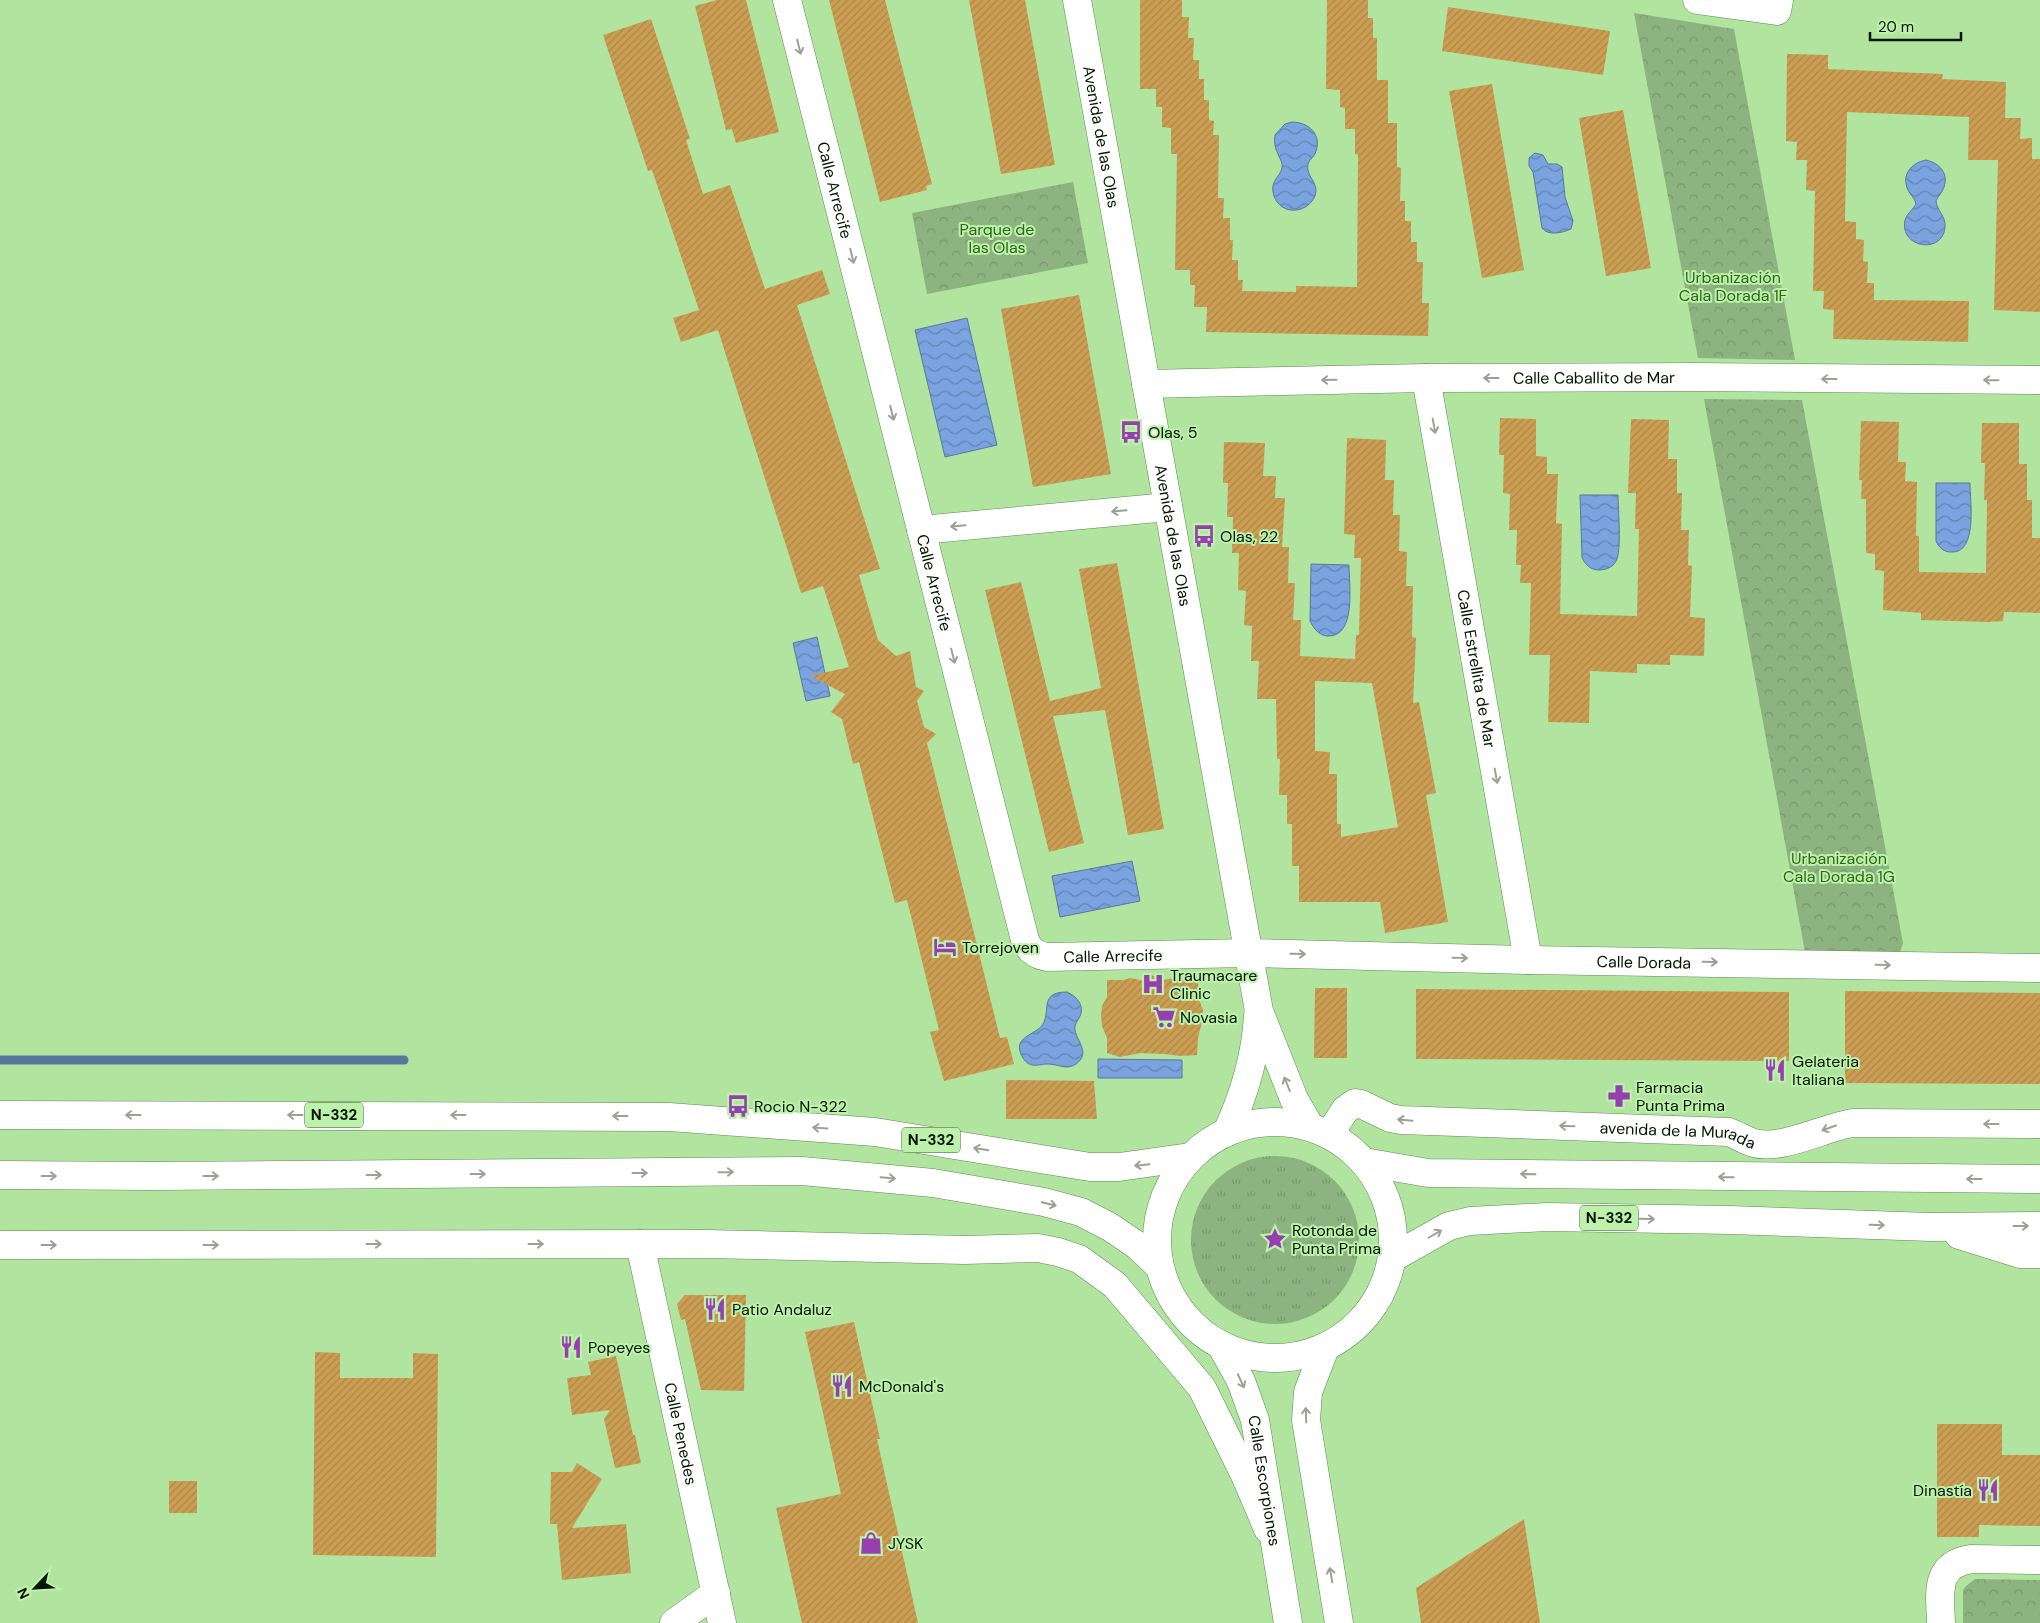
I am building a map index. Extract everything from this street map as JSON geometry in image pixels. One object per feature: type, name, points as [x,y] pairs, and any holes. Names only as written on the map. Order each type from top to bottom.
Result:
[{"type":"main road","name":"Calle Arrecife","points":[[787,0],[1028,947],[1040,956],[1047,957],[1249,953]]},
{"type":"main road","name":"Avenida de las Olas","points":[[1077,0],[1259,1011],[1294,1099],[1320,1131]]},
{"type":"main road","points":[[1697,0],[1777,11],[1779,0]]},
{"type":"main road","name":"Calle Caballito de Mar","points":[[1146,384],[1426,378],[1695,377],[2040,380]]},
{"type":"main road","name":"Calle Estrellita de Mar","points":[[1426,378],[1528,960]]},
{"type":"main road","points":[[921,530],[1168,507]]},
{"type":"main road","name":"Calle Dorada","points":[[1249,953],[1528,960],[2040,968]]},
{"type":"main road","name":"Avenida de las Olas","points":[[1227,1132],[1239,1107],[1257,1042],[1259,1011]]},
{"type":"main road","name":"avenida de la Murada","points":[[1320,1131],[1355,1103],[1390,1118],[1401,1120],[1729,1132],[1755,1144],[1786,1142],[1837,1126],[1853,1124],[2040,1124]]},
{"type":"main road","name":"N-332","points":[[0,1115],[669,1117],[875,1132],[1090,1167],[1126,1167],[1190,1157]]},
{"type":"main road","name":"N-332","points":[[1282,1122],[1320,1131],[1348,1147],[1364,1162],[1379,1183],[1389,1207],[1393,1232],[1392,1258],[1387,1278],[1379,1297],[1365,1318],[1347,1335],[1325,1348],[1299,1357],[1272,1359],[1245,1355],[1221,1345],[1199,1331],[1181,1312],[1168,1290],[1159,1266],[1157,1242],[1159,1219],[1165,1196],[1176,1175],[1190,1157],[1208,1143],[1227,1132],[1254,1123],[1282,1122]]},
{"type":"main road","points":[[1364,1162],[1428,1173],[2040,1179]]},
{"type":"main road","name":"N-332","points":[[0,1175],[155,1176],[802,1171],[934,1183],[1044,1202],[1081,1212],[1110,1226],[1131,1241],[1159,1266]]},
{"type":"main road","name":"N-332","points":[[1392,1258],[1448,1226],[1470,1221],[1576,1218],[1931,1227],[2040,1226]]},
{"type":"main road","points":[[1931,1227],[2020,1254],[2040,1254]]},
{"type":"main road","name":"Calle Penedes","points":[[640,1244],[722,1623]]},
{"type":"main road","points":[[0,1245],[707,1244],[965,1250],[1038,1248],[1079,1259],[1116,1285],[1202,1388],[1245,1475],[1277,1551]]},
{"type":"main road","name":"Calle Escorpiones","points":[[1221,1345],[1241,1381],[1255,1420],[1288,1623]]},
{"type":"main road","points":[[1325,1348],[1308,1392],[1306,1420],[1339,1623]]},
{"type":"main road","points":[[1940,1623],[1940,1583],[1945,1573],[1952,1566],[1961,1561],[1972,1559],[2040,1560]]},
{"type":"main road","points":[[674,1623],[716,1592]]},
{"type":"green space","name":"Urbanización Cala Dorada 1F","points":[[1634,13],[1734,29],[1795,360],[1698,358]]},
{"type":"green space","name":"Parque de las Olas","points":[[1073,182],[1088,263],[927,294],[912,213]]},
{"type":"green space","name":"Urbanización Cala Dorada 1G","points":[[1704,399],[1802,400],[1903,943],[1900,952],[1805,952]]},
{"type":"green space","points":[[1283,1156],[1300,1159],[1315,1165],[1335,1180],[1350,1200],[1356,1215],[1359,1240],[1356,1265],[1350,1280],[1335,1300],[1315,1315],[1300,1321],[1267,1324],[1250,1321],[1235,1315],[1210,1294],[1200,1280],[1194,1265],[1191,1232],[1194,1215],[1200,1200],[1221,1175],[1235,1165],[1250,1159]]},
{"type":"green space","points":[[1975,1579],[2040,1580],[2040,1623],[1963,1623],[1963,1590]]},
{"type":"water","points":[[1292,122],[1308,127],[1317,139],[1315,153],[1309,162],[1308,168],[1316,187],[1315,196],[1311,203],[1299,210],[1286,209],[1280,205],[1273,192],[1274,182],[1282,168],[1276,151],[1275,135],[1285,124]]},
{"type":"water","points":[[1535,153],[1543,155],[1548,164],[1557,164],[1562,167],[1565,197],[1573,221],[1571,229],[1559,233],[1551,233],[1542,228],[1533,172],[1529,166],[1529,158]]},
{"type":"water","points":[[1926,160],[1939,166],[1944,173],[1944,187],[1936,201],[1945,227],[1942,236],[1937,242],[1922,245],[1908,237],[1905,229],[1905,220],[1916,204],[1906,185],[1906,179],[1912,167]]},
{"type":"water","points":[[967,318],[997,445],[945,457],[915,330]]},
{"type":"water","points":[[1936,483],[1970,483],[1971,525],[1969,536],[1965,545],[1960,550],[1946,551],[1940,548],[1936,541]]},
{"type":"water","points":[[1580,495],[1618,495],[1618,556],[1615,563],[1607,569],[1596,570],[1591,568],[1582,557]]},
{"type":"water","points":[[1311,564],[1349,565],[1349,608],[1343,628],[1337,634],[1327,636],[1319,633],[1310,621]]},
{"type":"water","points":[[817,637],[830,696],[806,701],[793,643]]},
{"type":"water","points":[[1132,861],[1140,901],[1060,917],[1052,876]]},
{"type":"water","points":[[1067,992],[1076,998],[1081,1008],[1075,1028],[1083,1052],[1080,1060],[1069,1067],[1050,1064],[1033,1065],[1028,1063],[1020,1051],[1022,1041],[1043,1024],[1049,998],[1058,993]]},
{"type":"water","points":[[1098,1059],[1182,1060],[1182,1078],[1098,1078]]},
{"type":"building","points":[[717,0],[746,0],[779,132],[736,143],[732,129],[726,130],[695,6]]},
{"type":"building","points":[[829,0],[885,0],[932,184],[926,186],[927,190],[880,202]]},
{"type":"building","points":[[969,0],[1025,0],[1055,165],[1001,174]]},
{"type":"building","points":[[1140,0],[1182,0],[1182,17],[1189,17],[1188,38],[1194,38],[1193,60],[1199,60],[1199,79],[1204,79],[1204,100],[1209,100],[1209,120],[1214,121],[1213,135],[1219,135],[1218,198],[1224,198],[1223,218],[1230,218],[1230,240],[1233,240],[1232,260],[1238,260],[1238,280],[1243,280],[1242,291],[1296,292],[1296,286],[1357,287],[1358,155],[1355,154],[1355,129],[1345,129],[1345,108],[1340,107],[1340,90],[1326,89],[1327,0],[1368,0],[1368,18],[1373,18],[1373,38],[1377,38],[1377,80],[1388,80],[1388,123],[1397,123],[1397,167],[1401,168],[1400,201],[1405,201],[1405,221],[1411,221],[1411,242],[1417,242],[1417,262],[1423,262],[1422,303],[1429,303],[1428,336],[1206,332],[1207,307],[1194,307],[1195,285],[1190,285],[1190,270],[1175,270],[1177,154],[1171,154],[1171,128],[1162,127],[1162,107],[1156,107],[1156,89],[1140,89]]},
{"type":"building","points":[[1448,7],[1610,31],[1603,75],[1442,51]]},
{"type":"building","points":[[651,19],[690,139],[686,140],[703,194],[730,185],[765,289],[822,270],[830,294],[797,305],[880,569],[859,575],[878,640],[896,656],[910,651],[916,687],[924,691],[917,701],[924,727],[936,734],[927,743],[1000,1038],[1007,1037],[1014,1064],[944,1081],[930,1032],[939,1030],[907,900],[895,903],[859,762],[853,764],[842,719],[831,712],[845,694],[810,676],[849,667],[823,586],[801,593],[718,330],[681,342],[673,318],[699,310],[652,170],[648,171],[603,35]]},
{"type":"building","points":[[1787,54],[1828,55],[1828,69],[1943,74],[1942,79],[2006,82],[2005,118],[2021,118],[2020,139],[2032,138],[2032,159],[2040,159],[2040,312],[1994,310],[1998,160],[1968,160],[1969,117],[1847,112],[1845,221],[1856,222],[1856,239],[1864,240],[1863,261],[1868,262],[1867,283],[1874,283],[1874,300],[1969,301],[1968,342],[1833,339],[1834,310],[1823,309],[1824,291],[1813,291],[1815,191],[1806,190],[1807,160],[1796,160],[1797,142],[1786,141]]},
{"type":"building","points":[[1492,84],[1524,270],[1482,278],[1449,91]]},
{"type":"building","points":[[1623,110],[1651,268],[1606,276],[1579,118]]},
{"type":"building","points":[[1079,295],[1111,474],[1033,487],[1001,309]]},
{"type":"building","points":[[1500,418],[1536,419],[1536,456],[1547,457],[1547,474],[1558,474],[1556,523],[1562,524],[1560,614],[1637,616],[1639,529],[1635,529],[1636,493],[1628,493],[1631,419],[1669,420],[1668,459],[1677,459],[1677,493],[1682,493],[1681,530],[1689,530],[1688,565],[1692,566],[1690,617],[1705,618],[1704,656],[1670,655],[1670,665],[1637,664],[1637,673],[1590,671],[1589,723],[1548,722],[1550,655],[1529,655],[1531,583],[1520,583],[1521,565],[1516,565],[1517,530],[1509,530],[1510,494],[1503,493],[1504,455],[1499,455]]},
{"type":"building","points":[[1861,421],[1899,422],[1898,462],[1906,462],[1905,481],[1917,482],[1916,536],[1919,536],[1919,572],[1986,573],[1987,500],[1984,500],[1985,463],[1981,463],[1982,423],[2019,423],[2019,464],[2027,464],[2027,500],[2032,500],[2032,538],[2040,538],[2040,613],[2004,612],[2003,621],[1988,622],[1921,620],[1921,613],[1883,610],[1884,571],[1875,570],[1875,554],[1866,553],[1866,499],[1861,499],[1862,480],[1859,480]]},
{"type":"building","points":[[1347,438],[1386,440],[1385,480],[1394,480],[1393,515],[1400,515],[1399,551],[1407,552],[1406,586],[1413,586],[1412,637],[1416,638],[1413,703],[1419,702],[1436,793],[1426,795],[1448,922],[1385,933],[1380,902],[1299,902],[1299,866],[1292,866],[1292,824],[1287,824],[1287,795],[1279,795],[1280,759],[1277,759],[1276,699],[1257,699],[1259,661],[1251,661],[1252,626],[1244,625],[1246,591],[1238,590],[1239,553],[1232,553],[1233,517],[1227,517],[1228,483],[1223,483],[1224,442],[1265,443],[1263,476],[1276,476],[1275,498],[1285,498],[1282,547],[1289,547],[1288,583],[1295,583],[1293,620],[1301,620],[1300,656],[1355,659],[1356,635],[1359,635],[1361,558],[1354,558],[1355,535],[1344,534]],"holes":[[[1315,681],[1372,683],[1398,827],[1341,837],[1341,824],[1337,824],[1337,774],[1329,774],[1330,752],[1315,751]]]},
{"type":"building","points":[[1117,563],[1164,829],[1128,835],[1105,710],[1053,716],[1084,843],[1049,852],[985,590],[1021,582],[1050,701],[1101,688],[1079,569]]},
{"type":"building","points":[[1152,975],[1159,981],[1174,978],[1198,981],[1198,997],[1203,1010],[1203,1018],[1198,1038],[1197,1055],[1181,1056],[1140,1053],[1120,1057],[1107,1053],[1107,1038],[1102,1026],[1101,1016],[1102,1006],[1107,997],[1107,980],[1131,978],[1144,981]]},
{"type":"building","points":[[1315,988],[1347,988],[1347,1058],[1314,1058]]},
{"type":"building","points":[[1416,989],[1789,992],[1789,1061],[1416,1059]]},
{"type":"building","points":[[1845,991],[2040,993],[2040,1084],[1845,1083]]},
{"type":"building","points":[[1006,1080],[1094,1081],[1097,1119],[1006,1119]]},
{"type":"building","points":[[685,1295],[746,1295],[744,1391],[701,1390],[685,1319],[681,1320],[677,1304]]},
{"type":"building","points":[[854,1322],[880,1439],[877,1439],[918,1623],[802,1623],[776,1508],[841,1494],[805,1332]]},
{"type":"building","points":[[315,1352],[340,1353],[340,1378],[413,1378],[413,1353],[438,1354],[436,1557],[313,1555]]},
{"type":"building","points":[[616,1356],[641,1463],[615,1468],[604,1419],[610,1410],[572,1415],[567,1378],[591,1375],[588,1362]]},
{"type":"building","name":"Dinastía","points":[[1937,1424],[2002,1424],[2002,1455],[2040,1455],[2040,1526],[1979,1525],[1979,1537],[1937,1537]]},
{"type":"building","points":[[577,1463],[602,1479],[572,1528],[626,1524],[631,1573],[562,1580],[557,1524],[550,1524],[551,1472],[572,1472]]},
{"type":"building","points":[[169,1481],[197,1481],[197,1513],[169,1513]]},
{"type":"building","points":[[1524,1519],[1540,1623],[1421,1623],[1416,1588]]},
{"type":"waterway","points":[[0,1060],[404,1060]]},
{"type":"place","name":"Olas, 5","points":[[1131,432]]},
{"type":"place","name":"Olas, 22","points":[[1204,536]]},
{"type":"place","name":"Torrejoven","points":[[945,947]]},
{"type":"place","name":"Traumacare Clinic","points":[[1153,984]]},
{"type":"place","name":"Novasia","points":[[1164,1017]]},
{"type":"place","name":"Gelateria Italiana","points":[[1775,1070]]},
{"type":"place","name":"Farmacia Punta Prima","points":[[1619,1096]]},
{"type":"place","name":"Rocio N-322","points":[[738,1106]]},
{"type":"place","name":"Rotonda de Punta Prima","points":[[1275,1239]]},
{"type":"place","name":"Patio Andaluz","points":[[715,1309]]},
{"type":"place","name":"Popeyes","points":[[571,1347]]},
{"type":"place","name":"McDonald's","points":[[842,1386]]},
{"type":"place","name":"Dinastía","points":[[1988,1490]]},
{"type":"place","name":"JYSK","points":[[871,1543]]}]
